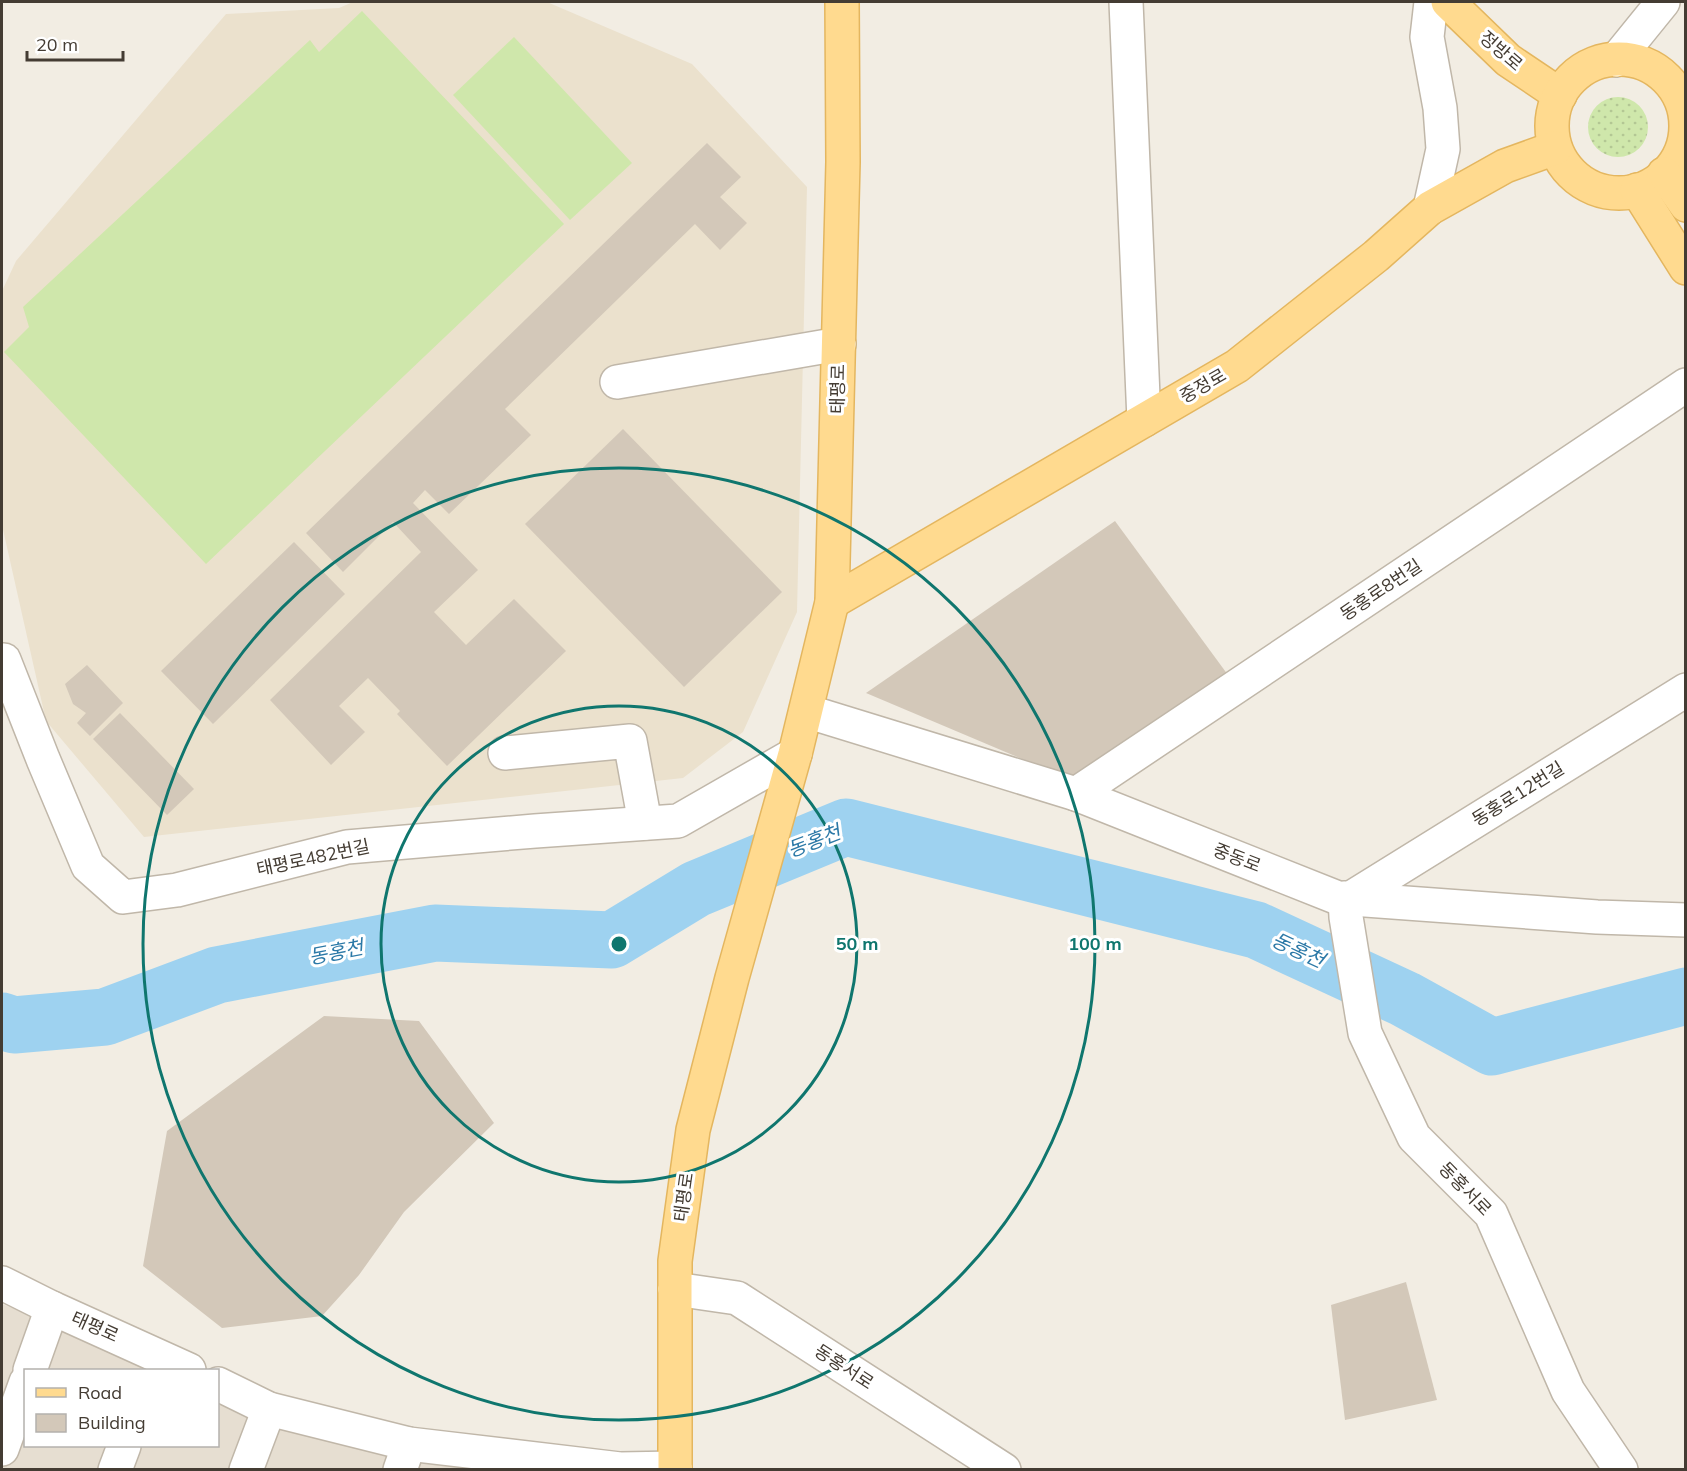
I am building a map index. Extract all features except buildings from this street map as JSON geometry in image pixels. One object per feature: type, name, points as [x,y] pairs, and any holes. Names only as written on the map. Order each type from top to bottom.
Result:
[{"type":"main road","name":"태평로","points":[[675,1469],[675,1261],[693,1130],[806,711],[832,602],[843,162],[842,2]]},
{"type":"main road","name":"정방로","points":[[1448,2],[1508,60],[1560,94]]},
{"type":"main road","points":[[1616,60],[1645,65],[1668,81],[1683,107],[1685,126],[1678,157],[1651,182],[1614,193],[1593,188],[1582,182],[1566,167],[1555,148],[1552,117],[1560,94],[1572,79],[1597,63],[1616,60]]},
{"type":"main road","name":"중정로","points":[[832,602],[1237,366],[1376,256],[1430,208],[1505,166],[1555,148]]},
{"type":"main road","points":[[1651,182],[1686,205]]},
{"type":"main road","points":[[1651,182],[1686,268]]},
{"type":"street","points":[[1126,2],[1144,420]]},
{"type":"street","points":[[1430,208],[1443,148],[1440,108],[1427,37],[1431,2]]},
{"type":"street","points":[[1616,60],[1663,2]]},
{"type":"street","points":[[617,382],[839,344]]},
{"type":"street","name":"동홍로8번길","points":[[1076,795],[1686,385]]},
{"type":"street","name":"태평로482번길","points":[[2,660],[4,660],[88,866],[123,897],[177,890],[347,847],[678,820],[792,763]]},
{"type":"street","name":"동홍로12번길","points":[[1348,898],[1686,690]]},
{"type":"street","name":"중동로","points":[[806,711],[1076,795],[1338,898],[1597,917],[1686,920]]},
{"type":"street","points":[[505,753],[630,741],[645,823]]},
{"type":"street","name":"동홍서로","points":[[1348,898],[1346,917],[1365,1033],[1414,1137],[1491,1214],[1568,1391],[1621,1470]]},
{"type":"street","name":"태평로","points":[[2,1283],[156,1363],[181,1369]]},
{"type":"street","name":"동홍서로","points":[[675,1289],[737,1299],[1004,1470]]},
{"type":"street","points":[[31,1369],[52,1308]]},
{"type":"street","name":"태평로","points":[[219,1384],[269,1409],[404,1457],[620,1469],[675,1469]]},
{"type":"street","points":[[2,1449],[24,1388]]},
{"type":"street","points":[[246,1470],[269,1409]]},
{"type":"street","points":[[115,1470],[124,1447]]},
{"type":"shaded area","points":[[353,2],[547,2],[692,64],[807,187],[797,612],[743,732],[683,778],[144,837],[46,721],[2,525],[2,291],[16,261],[226,14],[339,8]]},
{"type":"shaded area","points":[[2,1304],[170,1369],[24,1369],[24,1447],[219,1447],[219,1388],[522,1470],[2,1469]]},
{"type":"green space","points":[[362,11],[564,224],[206,564],[4,352],[29,327],[23,307],[310,40],[319,52]]},
{"type":"green space","points":[[514,37],[632,163],[570,220],[453,95]]},
{"type":"green space","points":[[1618,97],[1635,102],[1643,110],[1648,127],[1643,144],[1635,152],[1618,157],[1601,152],[1593,144],[1588,127],[1593,110],[1601,102]]},
{"type":"waterway","name":"동홍천","points":[[2,1021],[14,1025],[105,1017],[217,975],[435,933],[612,940],[696,889],[846,827],[1256,930],[1405,999],[1492,1047],[1686,996]]}]
